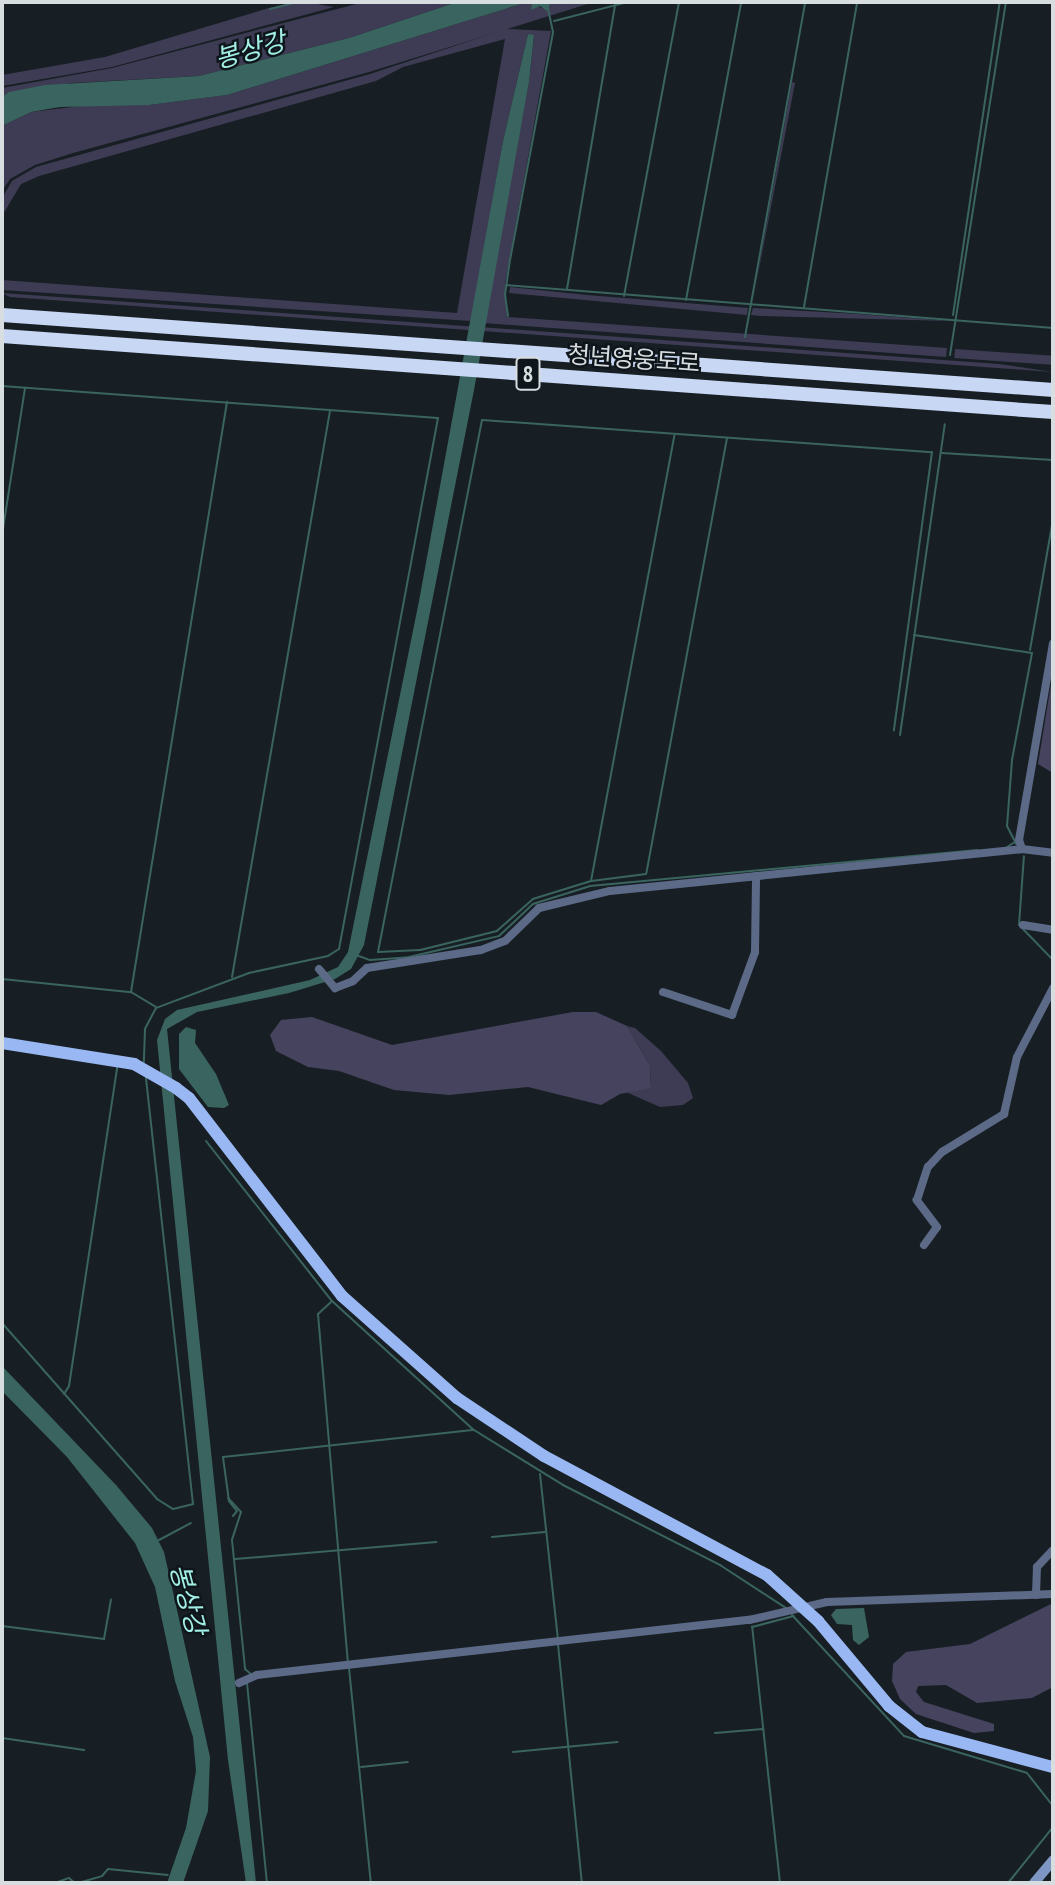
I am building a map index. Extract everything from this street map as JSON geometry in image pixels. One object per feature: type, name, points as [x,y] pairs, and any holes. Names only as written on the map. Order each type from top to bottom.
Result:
[{"type":"highway","name":"청년영웅도로","points":[[2,315],[1053,390]]},
{"type":"highway","name":"청년영웅도로","points":[[2,336],[1053,412]]},
{"type":"main road","points":[[2,1043],[91,1054],[134,1064],[176,1088],[189,1098],[342,1296],[457,1398],[544,1456],[768,1575],[795,1611],[889,1706],[922,1732],[1053,1767]]},
{"type":"main road","points":[[1034,1883],[1053,1860]]},
{"type":"street","points":[[1022,849],[1019,840],[1053,644]]},
{"type":"street","points":[[322,970],[327,983],[335,988],[354,981],[367,968],[449,957],[491,946],[505,941],[530,913],[555,901],[756,876],[1022,849],[1053,853]]},
{"type":"street","points":[[663,992],[732,1015],[755,952],[756,876]]},
{"type":"street","points":[[1023,925],[1053,930]]},
{"type":"street","points":[[924,1245],[937,1227],[917,1200],[928,1167],[942,1152],[1004,1114],[1017,1057],[1053,988]]},
{"type":"street","points":[[1035,1595],[1037,1567],[1053,1550]]},
{"type":"street","points":[[239,1683],[257,1675],[795,1611],[827,1602],[1053,1594]]},
{"type":"shaded area","points":[[306,2],[334,7],[112,67],[2,86],[2,75],[105,57],[269,8]]},
{"type":"shaded area","points":[[364,2],[457,2],[349,38],[199,76],[71,83],[2,97],[2,88],[112,68]]},
{"type":"shaded area","points":[[457,2],[528,2],[227,95],[149,105],[60,107],[31,112],[2,126],[2,97],[9,92],[45,85],[199,76],[349,38]]},
{"type":"shaded area","points":[[528,2],[547,10],[551,2],[594,2],[369,72],[35,165],[10,179],[2,191],[2,126],[31,112],[97,104],[149,105],[227,95]]},
{"type":"shaded area","points":[[528,2],[551,2],[547,11],[540,6],[531,10],[532,4]]},
{"type":"shaded area","points":[[506,29],[551,31],[505,284],[507,317],[947,348],[946,357],[484,323],[529,82],[534,36],[528,34],[503,141],[471,321],[2,290],[2,280],[457,313],[505,39],[403,67],[376,81],[39,176],[21,184],[2,216],[2,198],[12,181],[36,167],[370,74]]},
{"type":"shaded area","points":[[528,34],[534,35],[529,82],[474,390],[364,945],[351,969],[335,979],[289,993],[197,1012],[167,1029],[256,1883],[246,1883],[228,1760],[157,1040],[165,1019],[177,1010],[310,980],[338,967],[348,952],[419,601],[503,141]]},
{"type":"shaded area","points":[[792,82],[795,83],[753,300]]},
{"type":"shaded area","points":[[510,287],[748,308],[747,315],[509,293]]},
{"type":"shaded area","points":[[2,293],[999,364],[1053,372],[10,297]]},
{"type":"shaded area","points":[[753,308],[951,321],[761,316],[751,315]]},
{"type":"shaded area","points":[[955,349],[1053,356],[1052,365],[954,358]]},
{"type":"shaded area","points":[[1053,672],[1053,773],[1038,764]]},
{"type":"shaded area","points":[[573,1012],[596,1012],[627,1026],[650,1066],[651,1088],[620,1094],[601,1105],[528,1087],[449,1095],[394,1090],[339,1071],[308,1067],[276,1051],[270,1035],[281,1020],[312,1017],[392,1045]]},
{"type":"shaded area","points":[[627,1026],[635,1028],[661,1051],[688,1083],[693,1098],[683,1105],[660,1107],[626,1092],[651,1087],[650,1066]]},
{"type":"shaded area","points":[[186,1027],[196,1030],[195,1043],[216,1074],[229,1105],[224,1108],[208,1107],[179,1069],[179,1034]]},
{"type":"shaded area","points":[[2,1366],[116,1485],[152,1528],[164,1552],[210,1757],[208,1811],[183,1883],[167,1883],[186,1828],[196,1771],[193,1737],[175,1681],[155,1587],[135,1543],[67,1457],[2,1391]]},
{"type":"shaded area","points":[[1053,1603],[1051,1688],[1032,1698],[977,1703],[946,1685],[918,1686],[916,1692],[924,1702],[994,1724],[994,1731],[974,1733],[916,1714],[900,1699],[892,1681],[893,1664],[906,1652],[970,1644]]},
{"type":"shaded area","points":[[864,1608],[869,1637],[859,1645],[853,1640],[852,1625],[837,1624],[831,1615],[836,1609]]},
{"type":"waterway","points":[[270,9],[298,2]]},
{"type":"waterway","points":[[554,21],[628,2]]},
{"type":"waterway","points":[[624,296],[679,2]]},
{"type":"waterway","points":[[686,300],[741,2]]},
{"type":"waterway","points":[[745,337],[805,2]]},
{"type":"waterway","points":[[804,307],[857,2]]},
{"type":"waterway","points":[[953,315],[1000,2]]},
{"type":"waterway","points":[[950,355],[1006,2]]},
{"type":"waterway","points":[[567,289],[615,5]]},
{"type":"waterway","points":[[508,316],[505,295],[510,260],[553,32],[548,8]]},
{"type":"waterway","points":[[506,285],[1053,328]]},
{"type":"waterway","points":[[2,386],[438,418],[339,949],[328,956],[249,973],[156,1008],[145,1029],[144,1062]]},
{"type":"waterway","points":[[2,535],[25,388]]},
{"type":"waterway","points":[[131,992],[227,402]]},
{"type":"waterway","points":[[232,977],[330,411]]},
{"type":"waterway","points":[[727,438],[646,874],[591,881],[533,899],[497,931],[420,950],[378,952],[482,420],[932,452],[894,730]]},
{"type":"waterway","points":[[900,735],[945,424]]},
{"type":"waterway","points":[[591,881],[674,436]]},
{"type":"waterway","points":[[942,453],[1053,460]]},
{"type":"waterway","points":[[1030,650],[1053,520]]},
{"type":"waterway","points":[[914,635],[1032,653],[1012,760],[1007,826],[1016,844]]},
{"type":"waterway","points":[[1007,847],[1015,842]]},
{"type":"waterway","points":[[356,955],[370,960],[409,957],[499,936],[533,904],[590,886],[977,850]]},
{"type":"waterway","points":[[1019,925],[1024,856]]},
{"type":"waterway","points":[[1023,929],[1053,960]]},
{"type":"waterway","points":[[2,979],[131,992],[156,1007]]},
{"type":"waterway","points":[[64,1394],[69,1386],[117,1068]]},
{"type":"waterway","points":[[2,1323],[157,1499],[173,1509],[193,1504],[146,1078]]},
{"type":"waterway","points":[[206,1141],[332,1301],[474,1430],[563,1485],[720,1565],[786,1608]]},
{"type":"waterway","points":[[331,1302],[318,1314],[348,1662]]},
{"type":"waterway","points":[[233,1516],[237,1511],[229,1501],[223,1457],[473,1430]]},
{"type":"waterway","points":[[540,1474],[558,1639]]},
{"type":"waterway","points":[[228,1498],[241,1512],[232,1540],[245,1669],[251,1674]]},
{"type":"waterway","points":[[159,1540],[191,1523]]},
{"type":"waterway","points":[[492,1537],[545,1532]]},
{"type":"waterway","points":[[235,1559],[436,1542]]},
{"type":"waterway","points":[[2,1626],[104,1639],[111,1600]]},
{"type":"waterway","points":[[792,1615],[904,1736],[1027,1773],[1053,1806]]},
{"type":"waterway","points":[[780,1883],[752,1627],[794,1616]]},
{"type":"waterway","points":[[558,1644],[582,1883]]},
{"type":"waterway","points":[[349,1668],[371,1883]]},
{"type":"waterway","points":[[247,1683],[267,1883]]},
{"type":"waterway","points":[[715,1733],[763,1729]]},
{"type":"waterway","points":[[2,1738],[84,1750]]},
{"type":"waterway","points":[[513,1752],[618,1742]]},
{"type":"waterway","points":[[361,1767],[408,1762]]},
{"type":"waterway","points":[[1008,1883],[1053,1827]]},
{"type":"waterway","points":[[78,1883],[102,1876],[108,1869],[168,1875]]},
{"type":"waterway","points":[[55,1883],[69,1878],[75,1883]]},
{"type":"water label","name":"봉상강","points":[[250,50]]},
{"type":"water label","name":"봉상강","points":[[188,1599]]}]
